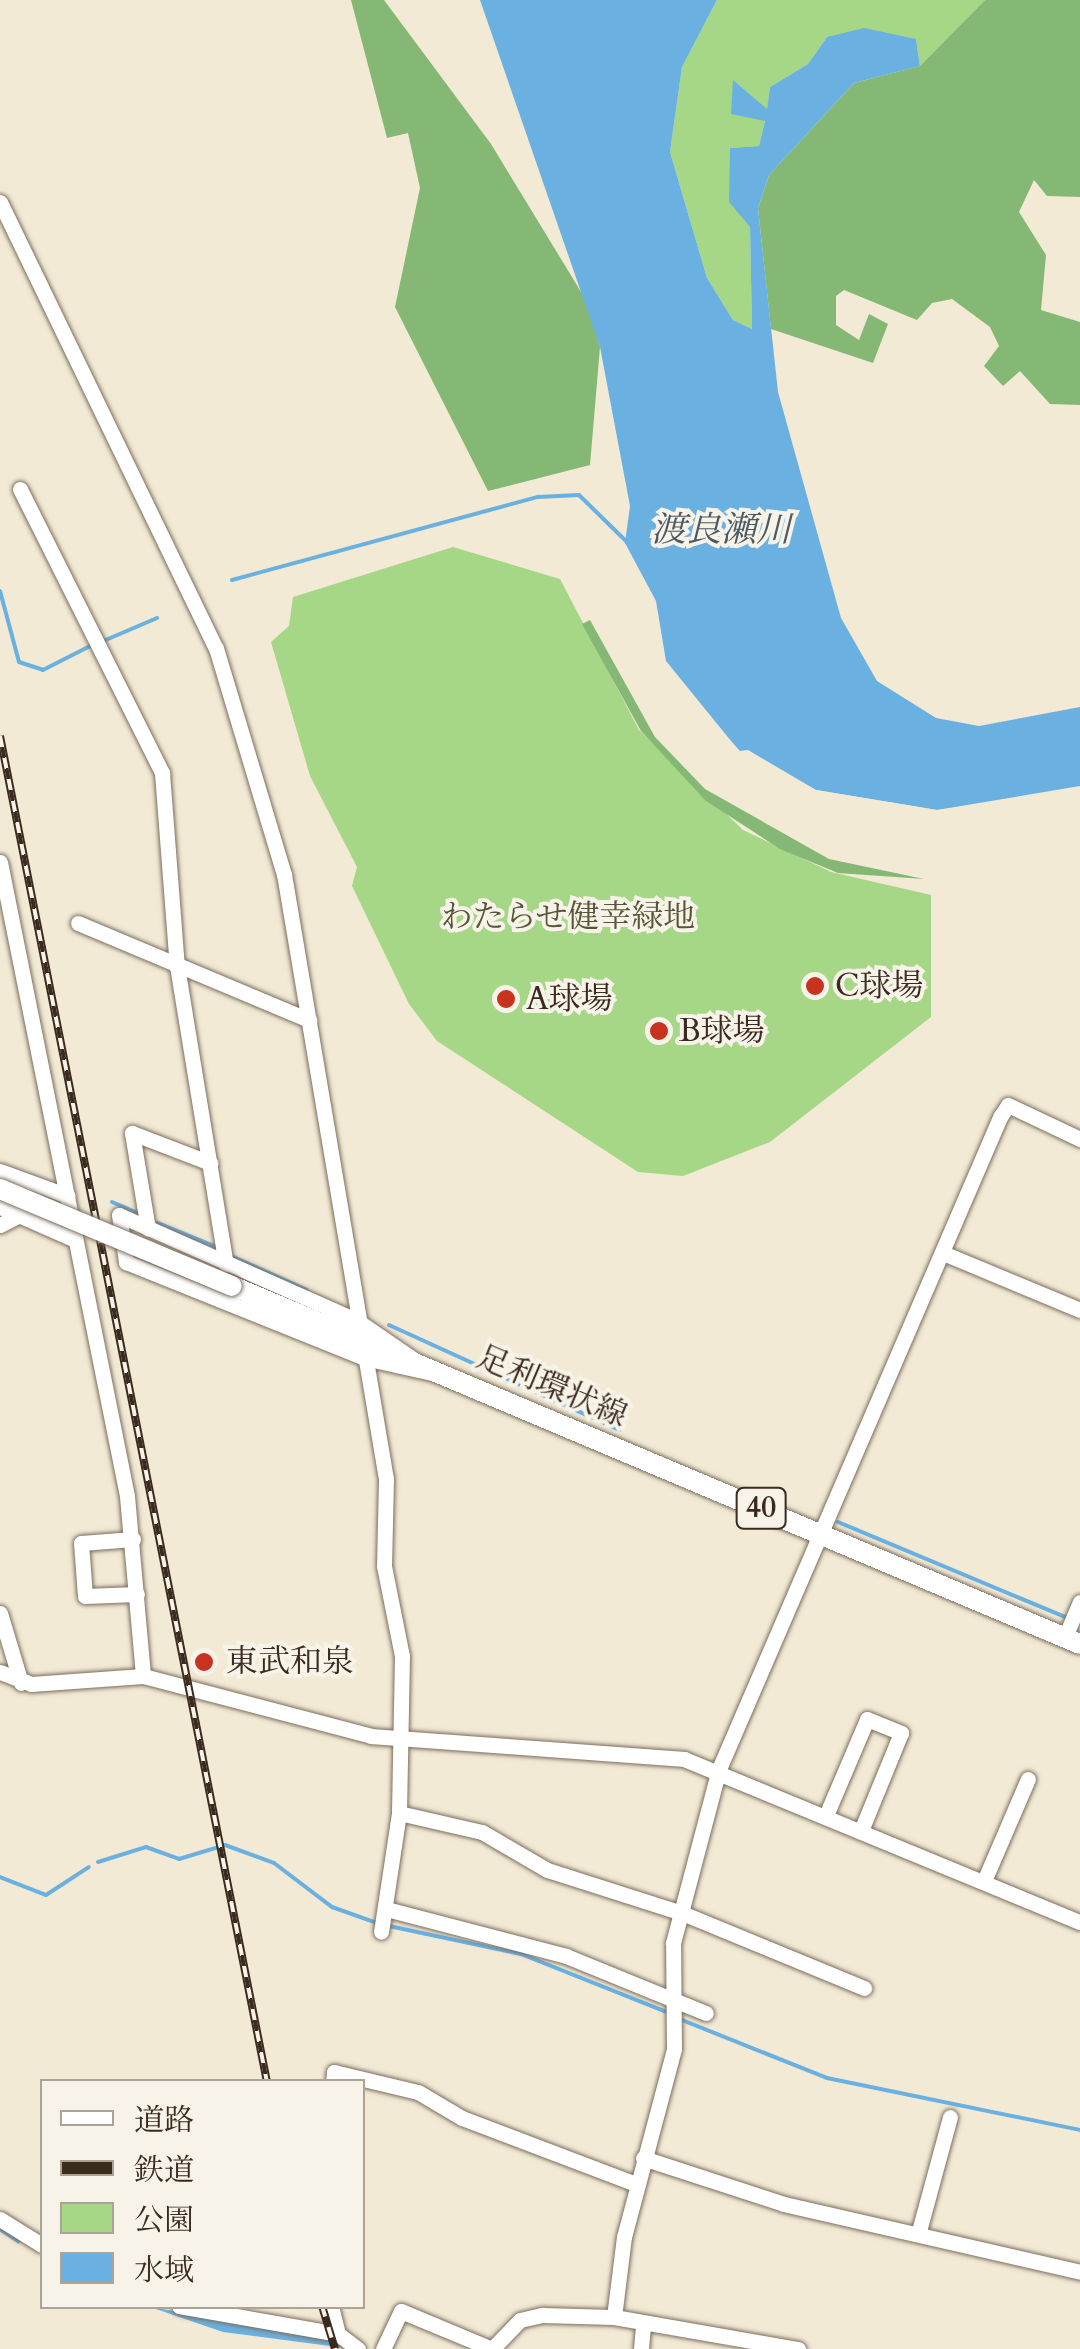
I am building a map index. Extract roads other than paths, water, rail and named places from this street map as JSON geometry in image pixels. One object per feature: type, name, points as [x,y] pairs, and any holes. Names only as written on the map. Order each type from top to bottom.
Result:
[{"type":"main road","name":"足利環状線","points":[[0,1189],[413,1359],[1072,1640]]},
{"type":"street","points":[[0,202],[8,243],[216,648],[284,874],[386,1479],[384,1566],[402,1656],[399,1813],[384,1920],[533,1945],[706,2013]]},
{"type":"street","points":[[20,488],[162,773],[177,966],[226,1264]]},
{"type":"street","points":[[0,862],[132,1539],[142,1676]]},
{"type":"street","points":[[78,923],[309,1020]]},
{"type":"street","points":[[614,2317],[636,2184],[674,2023],[672,2001],[682,1913],[720,1768],[1008,1106],[1080,1139]]},
{"type":"street","points":[[148,1229],[132,1133],[210,1163]]},
{"type":"street","points":[[0,1171],[68,1196]]},
{"type":"street","points":[[0,1207],[76,1240]]},
{"type":"street","points":[[0,1224],[20,1215]]},
{"type":"street","points":[[360,1338],[126,1262],[118,1216],[226,1264],[360,1338],[409,1374],[441,1372]]},
{"type":"street","points":[[943,1252],[1080,1310]]},
{"type":"street","points":[[132,1539],[81,1543],[85,1596],[138,1594]]},
{"type":"street","points":[[1072,1640],[1080,1602]]},
{"type":"street","points":[[0,1613],[22,1683]]},
{"type":"street","points":[[0,1672],[22,1683],[142,1676],[329,1729],[720,1768],[1080,1922]]},
{"type":"street","points":[[827,1813],[867,1720],[900,1734],[862,1828]]},
{"type":"street","points":[[984,1881],[1028,1779]]},
{"type":"street","points":[[399,1813],[482,1832],[547,1870],[682,1913],[864,1988]]},
{"type":"street","points":[[333,2079],[334,2072],[363,2079]]},
{"type":"street","points":[[365,2079],[418,2092],[462,2118],[636,2184]]},
{"type":"street","points":[[919,2231],[950,2117]]},
{"type":"street","points":[[643,2158],[784,2204],[919,2231],[987,2256],[1080,2272]]},
{"type":"street","points":[[0,2220],[40,2244]]},
{"type":"street","points":[[196,2309],[338,2334],[358,2349],[370,2349]]},
{"type":"street","points":[[332,2309],[338,2334]]},
{"type":"street","points":[[383,2349],[400,2311],[492,2349],[530,2316],[614,2317],[699,2344],[798,2349]]},
{"type":"street","points":[[640,2349],[643,2326]]},
{"type":"water","name":"渡良瀬川","points":[[480,0],[717,0],[682,67],[670,152],[707,278],[733,320],[752,329],[750,227],[729,202],[730,148],[759,146],[765,121],[731,114],[733,80],[767,109],[770,87],[808,64],[827,37],[864,28],[916,39],[920,66],[854,83],[769,175],[758,208],[778,392],[841,618],[877,681],[936,718],[979,726],[1080,707],[1080,786],[937,810],[816,790],[740,752],[666,661],[656,601],[625,543],[630,506],[600,347]]},
{"type":"water","points":[[156,2309],[328,2336],[353,2349],[223,2332]]},
{"type":"waterway","points":[[232,580],[538,497],[579,495],[629,544]]},
{"type":"waterway","points":[[0,591],[19,662],[43,670],[92,645]]},
{"type":"waterway","points":[[101,642],[157,618]]},
{"type":"waterway","points":[[112,1202],[140,1214]]},
{"type":"waterway","points":[[158,1223],[214,1246]]},
{"type":"waterway","points":[[229,1255],[307,1290]]},
{"type":"waterway","points":[[389,1325],[619,1430]]},
{"type":"waterway","points":[[838,1522],[1067,1618]]},
{"type":"waterway","points":[[98,1862],[146,1847],[179,1859],[225,1845],[274,1863],[332,1907],[380,1924]]},
{"type":"waterway","points":[[0,1877],[46,1895],[89,1867]]},
{"type":"waterway","points":[[389,1926],[521,1954],[669,2013]]},
{"type":"waterway","points":[[677,2018],[827,2078],[1080,2130]]},
{"type":"waterway","points":[[0,2229],[18,2241]]},
{"type":"railway","points":[[0,736],[266,2079]]},
{"type":"railway","points":[[323,2309],[335,2349]]},
{"type":"place","name":"C球場","points":[[815,986]]},
{"type":"place","name":"A球場","points":[[506,999]]},
{"type":"place","name":"B球場","points":[[659,1031]]},
{"type":"place","name":"東武和泉","points":[[204,1662]]},
{"type":"park label","name":"わたらせ健幸緑地","points":[[568,917]]}]
